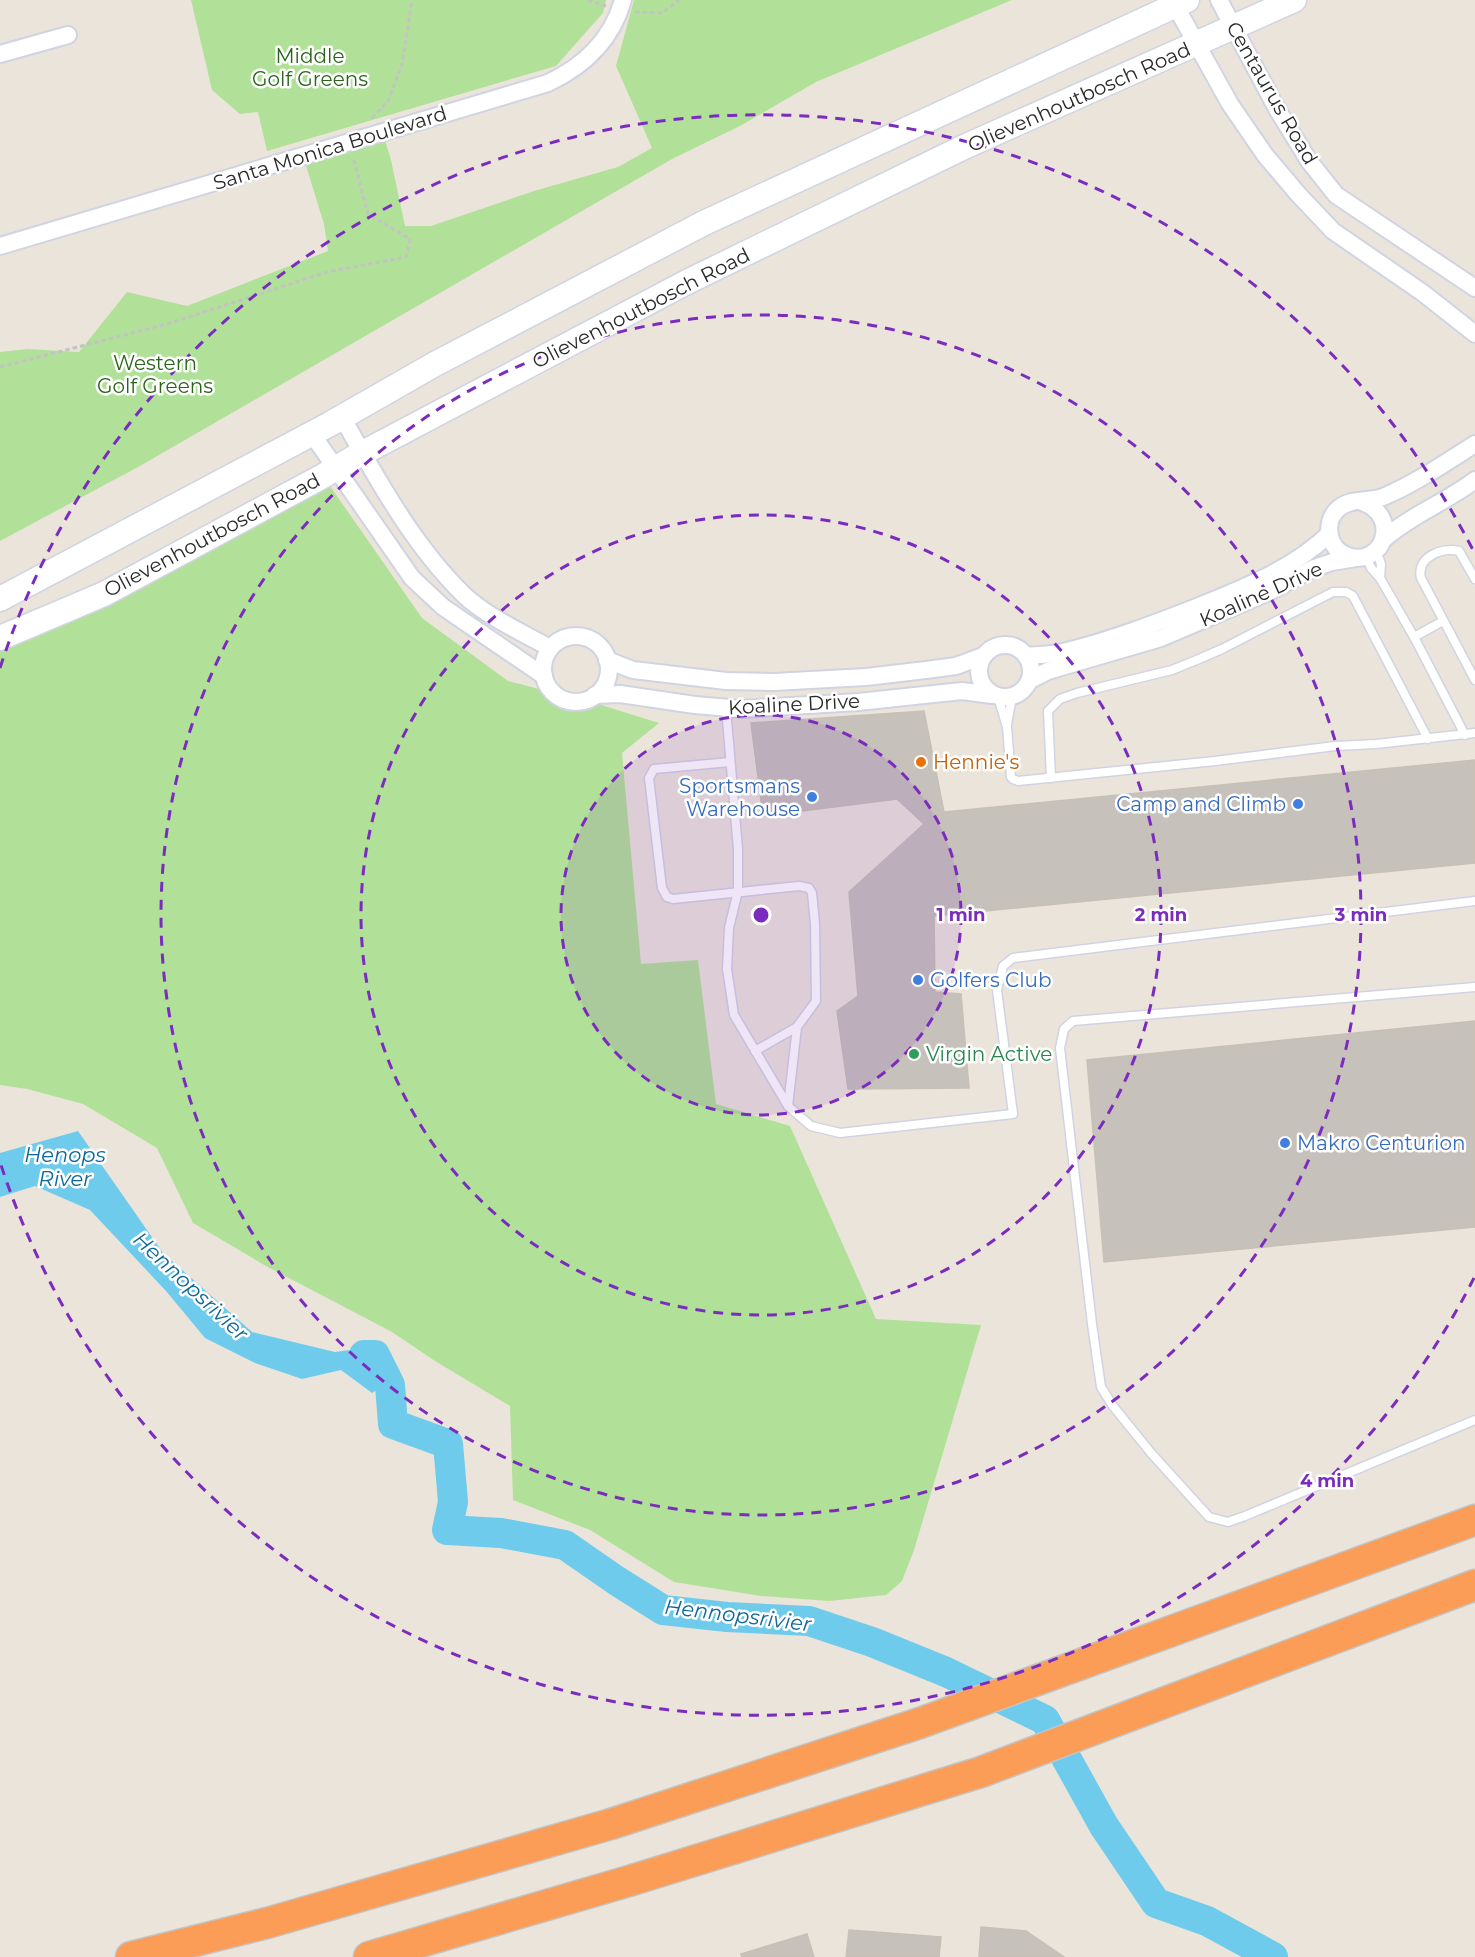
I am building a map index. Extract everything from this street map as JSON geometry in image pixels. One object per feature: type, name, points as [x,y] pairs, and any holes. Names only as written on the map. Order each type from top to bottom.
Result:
[{"type":"highway","points":[[131,1957],[267,1923],[611,1824],[920,1723],[1475,1520]]},
{"type":"highway","points":[[369,1957],[629,1881],[981,1772],[1475,1585]]},
{"type":"main road","name":"Olievenhoutbosch Road","points":[[0,638],[104,594],[362,453],[687,282],[964,147],[1294,0]]},
{"type":"main road","points":[[0,599],[312,434],[435,363],[704,223],[1181,3]]},
{"type":"street","name":"Centaurus Road","points":[[1219,0],[1277,109],[1309,161],[1336,195],[1475,288]]},
{"type":"street","name":"Centaurus Road","points":[[1181,3],[1196,45],[1230,104],[1265,154],[1333,231],[1422,293],[1475,334]]},
{"type":"street","name":"Santa Monica Boulevard","points":[[0,246],[548,83],[565,75],[591,56],[612,28],[621,6]]},
{"type":"street","points":[[0,54],[68,35]]},
{"type":"street","points":[[342,417],[420,544],[465,596],[511,627],[550,648],[543,662],[544,676]]},
{"type":"street","name":"Koaline Drive","points":[[312,434],[412,578],[443,607],[544,676],[551,691],[565,700],[580,702],[595,695],[620,694],[726,708],[858,702],[962,691],[1001,696]]},
{"type":"street","points":[[1362,502],[1376,509],[1381,515],[1385,531],[1370,551],[1347,556],[1338,551],[1329,534],[1329,525],[1337,510],[1344,504],[1380,498],[1413,484],[1475,444]]},
{"type":"street","name":"Koaline Drive","points":[[1030,680],[1048,671],[1161,638],[1269,592],[1314,568],[1370,551],[1398,526],[1459,492],[1475,480]]},
{"type":"street","name":"Koaline Drive","points":[[1026,656],[1060,653],[1120,637],[1163,620],[1246,586],[1302,556],[1329,534]]},
{"type":"street","name":"Koaline Drive","points":[[550,648],[563,638],[570,636],[586,638],[600,646],[607,660],[633,670],[726,681],[774,682],[866,677],[956,666],[983,656]]},
{"type":"street","points":[[1005,645],[1020,650],[1026,656],[1031,672],[1030,680],[1025,688],[1001,696],[980,681],[978,673],[983,656],[989,650],[1005,645]]},
{"type":"street","points":[[595,695],[605,683],[609,668],[607,660]]},
{"type":"street","points":[[726,681],[726,708]]},
{"type":"lane","points":[[1475,579],[1459,551],[1444,549],[1424,561],[1419,571],[1475,680]]},
{"type":"lane","points":[[1001,696],[1007,727],[1010,770],[1012,779],[1018,781],[1335,746],[1470,734],[1380,578],[1381,564],[1370,551]]},
{"type":"lane","points":[[1051,777],[1048,711],[1060,699],[1172,670],[1222,650],[1305,605],[1340,591],[1353,596],[1428,739]]},
{"type":"lane","points":[[1414,637],[1443,621]]},
{"type":"lane","points":[[1001,696],[1007,727]]},
{"type":"lane","points":[[726,708],[738,849],[738,891],[729,928],[727,969],[729,991],[734,1015],[788,1106],[811,1126],[840,1133],[1013,1114],[998,990],[1003,966],[1013,958],[1475,901]]},
{"type":"lane","points":[[730,762],[654,769],[649,778],[662,888],[667,897],[673,899],[799,886],[809,888],[812,893],[815,924],[816,1001],[797,1028],[755,1051]]},
{"type":"lane","points":[[1475,987],[1073,1021],[1064,1029],[1060,1048],[1101,1387],[1119,1414],[1209,1517],[1228,1522],[1264,1509],[1475,1420]]},
{"type":"lane","points":[[788,1106],[797,1028]]},
{"type":"path","points":[[0,367],[167,324],[327,272],[406,256],[410,239],[368,214],[349,142],[388,101],[402,65],[412,0]]},
{"type":"path","points":[[621,6],[662,13],[679,0]]},
{"type":"green space","name":"Middle Golf Greens","points":[[191,0],[606,0],[603,13],[556,66],[267,151],[258,112],[240,114],[212,90]]},
{"type":"green space","name":"Western Golf Greens","points":[[634,0],[1012,0],[816,82],[740,126],[672,159],[140,466],[0,541],[0,352],[28,349],[79,352],[127,292],[187,306],[328,251],[324,224],[303,156],[383,134],[405,226],[431,226],[534,191],[618,167],[652,148],[616,66]]},
{"type":"green space","points":[[323,476],[422,618],[508,681],[598,704],[659,723],[622,753],[641,964],[698,960],[716,1104],[790,1126],[876,1319],[981,1325],[914,1550],[902,1581],[886,1595],[829,1601],[761,1596],[674,1582],[590,1530],[513,1500],[510,1406],[392,1332],[266,1266],[193,1223],[157,1148],[83,1104],[27,1089],[0,1085],[0,638]]},
{"type":"water","name":"Henops River","points":[[78,1131],[163,1253],[252,1332],[335,1352],[379,1346],[394,1378],[372,1393],[341,1370],[302,1379],[255,1363],[205,1338],[166,1291],[90,1210],[35,1186],[0,1197],[0,1153]]},
{"type":"building","points":[[924,711],[944,812],[1475,760],[1475,863],[934,916],[935,992],[961,994],[969,1088],[848,1089],[837,1011],[858,996],[849,892],[924,824],[897,799],[763,816],[751,723]]},
{"type":"building","name":"Makro Centurion","points":[[1475,1021],[1475,1227],[1104,1262],[1087,1060]]},
{"type":"building","points":[[981,1927],[1026,1931],[1064,1957],[979,1957]]},
{"type":"building","points":[[849,1930],[941,1937],[939,1957],[846,1957]]},
{"type":"building","points":[[807,1934],[814,1957],[742,1957],[741,1954]]},
{"type":"waterway","name":"Hennopsrivier","points":[[364,1355],[375,1355],[390,1385],[393,1424],[448,1444],[453,1502],[447,1530],[501,1533],[565,1545],[663,1610],[727,1617],[809,1621],[872,1642],[946,1672],[1045,1720],[1104,1826],[1156,1903],[1207,1921],[1273,1957]]},
{"type":"place","name":"Hennie's","points":[[921,762]]},
{"type":"place","name":"Sportsmans Warehouse","points":[[812,797]]},
{"type":"place","name":"Camp and Climb","points":[[1298,804]]},
{"type":"place","name":"Golfers Club","points":[[918,980]]},
{"type":"place","name":"Virgin Active","points":[[914,1054]]},
{"type":"place","name":"Makro Centurion","points":[[1285,1143]]}]
